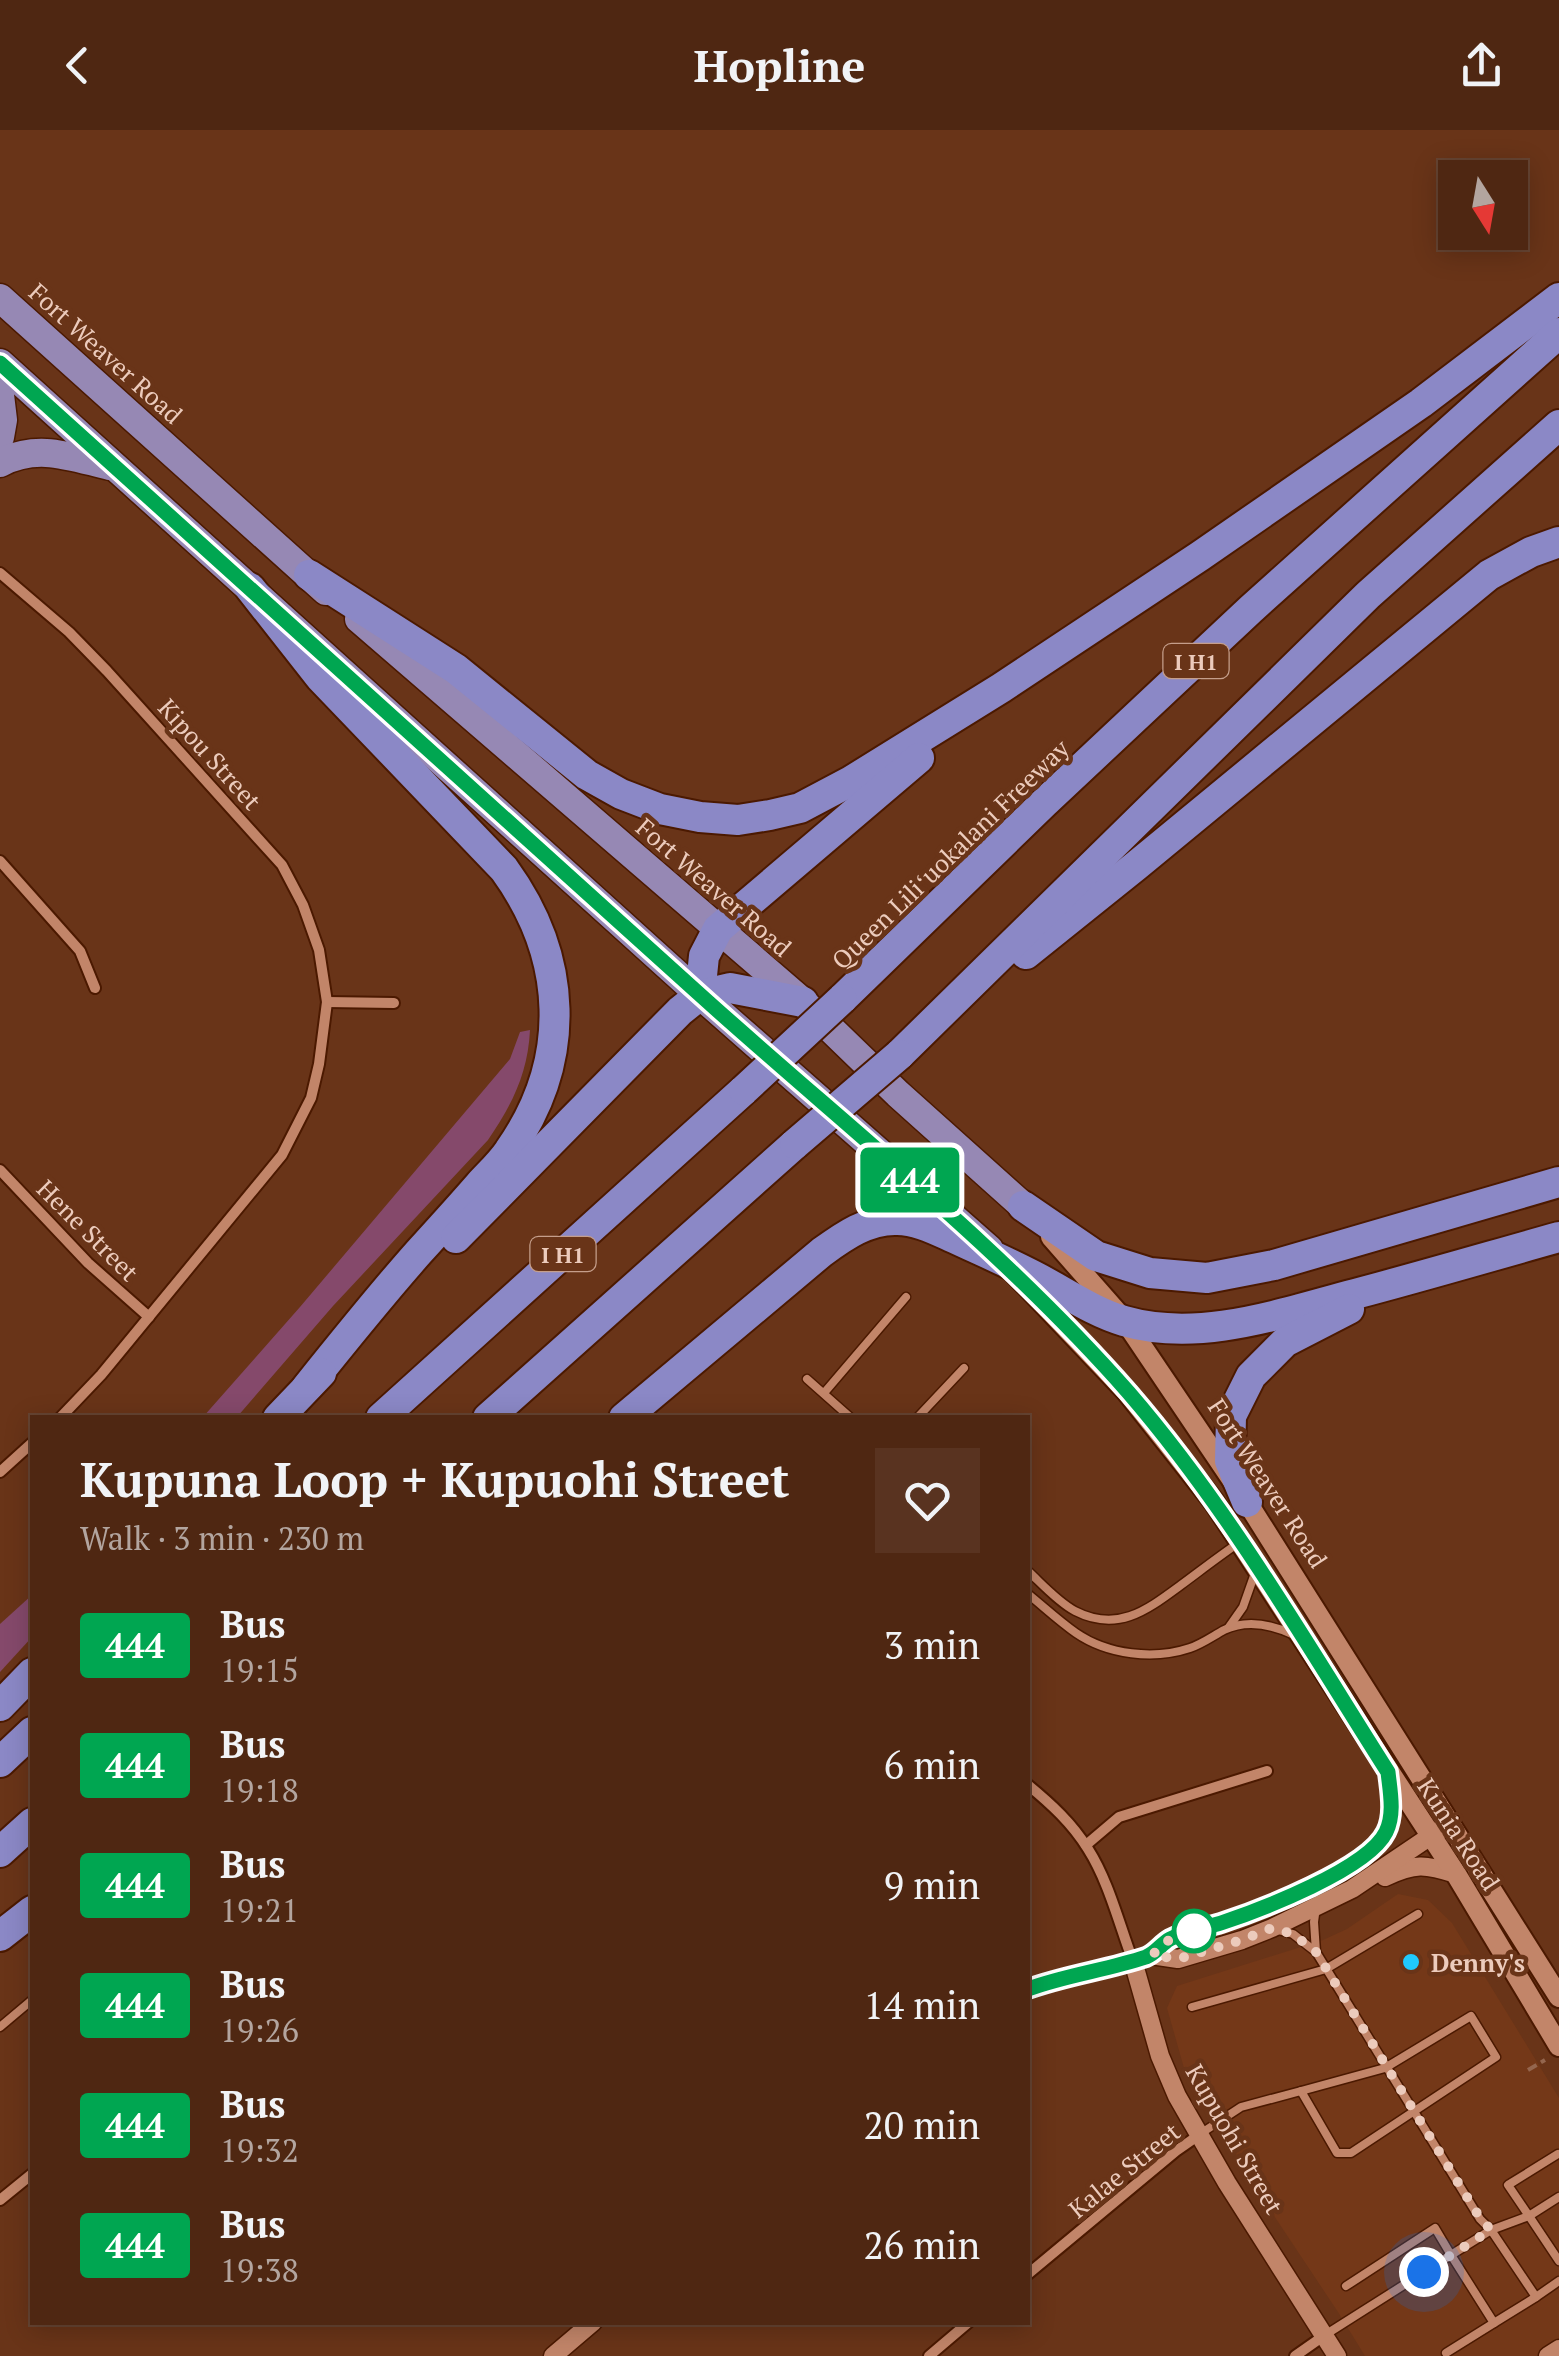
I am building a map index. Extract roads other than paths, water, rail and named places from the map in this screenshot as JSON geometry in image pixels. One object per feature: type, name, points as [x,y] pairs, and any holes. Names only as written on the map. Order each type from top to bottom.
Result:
[{"type":"highway","name":"Fort Weaver Road","points":[[0,298],[309,576],[803,1002],[1023,1206]]},
{"type":"highway","points":[[309,576],[456,669],[587,775],[621,794],[660,809],[738,820],[800,808],[1001,688],[1200,556],[1421,403],[1559,298]]},
{"type":"highway","name":"Queen Liliʻuokalani Freeway","points":[[384,1415],[842,999],[1251,609],[1559,333]]},
{"type":"highway","points":[[0,363],[700,995],[1002,1260]]},
{"type":"highway","points":[[0,395],[0,437]]},
{"type":"highway","points":[[899,1055],[1368,594],[1559,425]]},
{"type":"highway","points":[[0,463],[21,455],[47,452],[114,468]]},
{"type":"highway","points":[[491,1415],[899,1055],[1490,575],[1531,552],[1559,542]]},
{"type":"highway","points":[[250,588],[320,677],[504,869],[539,929],[553,986],[551,1058],[538,1100],[516,1140],[307,1387]]},
{"type":"highway","points":[[700,995],[704,956],[718,929],[1001,688]]},
{"type":"highway","points":[[281,1415],[680,1010],[700,995],[730,988],[803,1002]]},
{"type":"highway","points":[[1023,1206],[1096,1256],[1150,1272],[1207,1278],[1274,1266],[1559,1182]]},
{"type":"highway","points":[[628,1415],[822,1252],[866,1225],[897,1220],[920,1224],[1125,1321],[1195,1328],[1240,1323],[1559,1237]]},
{"type":"highway","points":[[1248,1502],[1230,1461],[1231,1416],[1251,1376],[1285,1342],[1415,1278]]},
{"type":"highway","points":[[0,1706],[30,1675]]},
{"type":"highway","points":[[0,1762],[30,1734]]},
{"type":"highway","points":[[0,1852],[30,1825]]},
{"type":"highway","points":[[0,1936],[30,1913]]},
{"type":"main road","name":"Fort Weaver Road","points":[[1023,1206],[1125,1321],[1248,1502],[1306,1596]]},
{"type":"main road","points":[[1002,1260],[1127,1392],[1177,1452],[1258,1567]]},
{"type":"main road","name":"Kunia Road","points":[[1258,1567],[1456,1874],[1552,2053]]},
{"type":"main road","name":"Kunia Road","points":[[1306,1596],[1559,1997]]},
{"type":"street","name":"Kipou Street","points":[[0,572],[94,658],[282,866],[303,906],[319,950],[327,1002],[311,1098],[282,1155],[101,1375],[63,1415]]},
{"type":"street","points":[[0,860],[80,950],[95,988]]},
{"type":"street","points":[[327,1002],[394,1003]]},
{"type":"street","name":"Hene Street","points":[[2,1176],[88,1264],[149,1316]]},
{"type":"street","points":[[0,1472],[30,1444]]},
{"type":"street","points":[[1086,1844],[1119,1817],[1266,1771]]},
{"type":"street","points":[[1030,1987],[1152,1955],[1169,1940],[1274,1903],[1357,1861],[1386,1833],[1391,1802],[1388,1772]]},
{"type":"street","name":"Kupuohi Street","points":[[1030,1787],[1086,1844],[1133,1961],[1160,2056],[1177,2096],[1198,2136],[1337,2356]]},
{"type":"street","points":[[1152,1955],[1178,1959],[1272,1928],[1352,1888],[1450,1823]]},
{"type":"street","points":[[1352,1888],[1414,1866],[1431,1866],[1456,1874]]},
{"type":"street","name":"Kalae Street","points":[[1030,2272],[1198,2136]]},
{"type":"street","points":[[0,2200],[30,2176]]},
{"type":"street","points":[[553,2356],[590,2325]]},
{"type":"street","points":[[929,2356],[965,2325]]},
{"type":"street","points":[[1296,2356],[1324,2336]]},
{"type":"street","points":[[1548,2356],[1559,2349]]},
{"type":"lane","points":[[824,1393],[906,1297]]},
{"type":"lane","points":[[921,1415],[964,1368]]},
{"type":"lane","points":[[808,1379],[848,1415]]},
{"type":"lane","points":[[1030,1574],[1078,1613],[1099,1619],[1121,1619],[1152,1606],[1241,1541]]},
{"type":"lane","points":[[1229,1627],[1243,1607],[1258,1567]]},
{"type":"lane","points":[[1030,1596],[1077,1634],[1132,1653],[1192,1647],[1229,1627],[1247,1623],[1281,1629],[1303,1639]]},
{"type":"lane","points":[[1316,1907],[1316,1952]]},
{"type":"lane","points":[[1192,2006],[1326,1969],[1418,1914]]},
{"type":"lane","points":[[1272,1928],[1293,1934],[1316,1952],[1480,2218],[1536,2297]]},
{"type":"lane","points":[[0,2027],[30,2002]]},
{"type":"lane","points":[[1198,2136],[1241,2107],[1386,2068],[1471,2016],[1496,2057],[1351,2152],[1337,2153],[1300,2092]]},
{"type":"lane","points":[[1558,2154],[1508,2185],[1559,2261]]},
{"type":"lane","points":[[1324,2336],[1491,2230],[1528,2216],[1559,2197]]},
{"type":"lane","points":[[1346,2286],[1434,2228],[1494,2322]]},
{"type":"lane","points":[[1446,2353],[1559,2282]]},
{"type":"place","name":"Denny's","points":[[1411,1962]]}]
